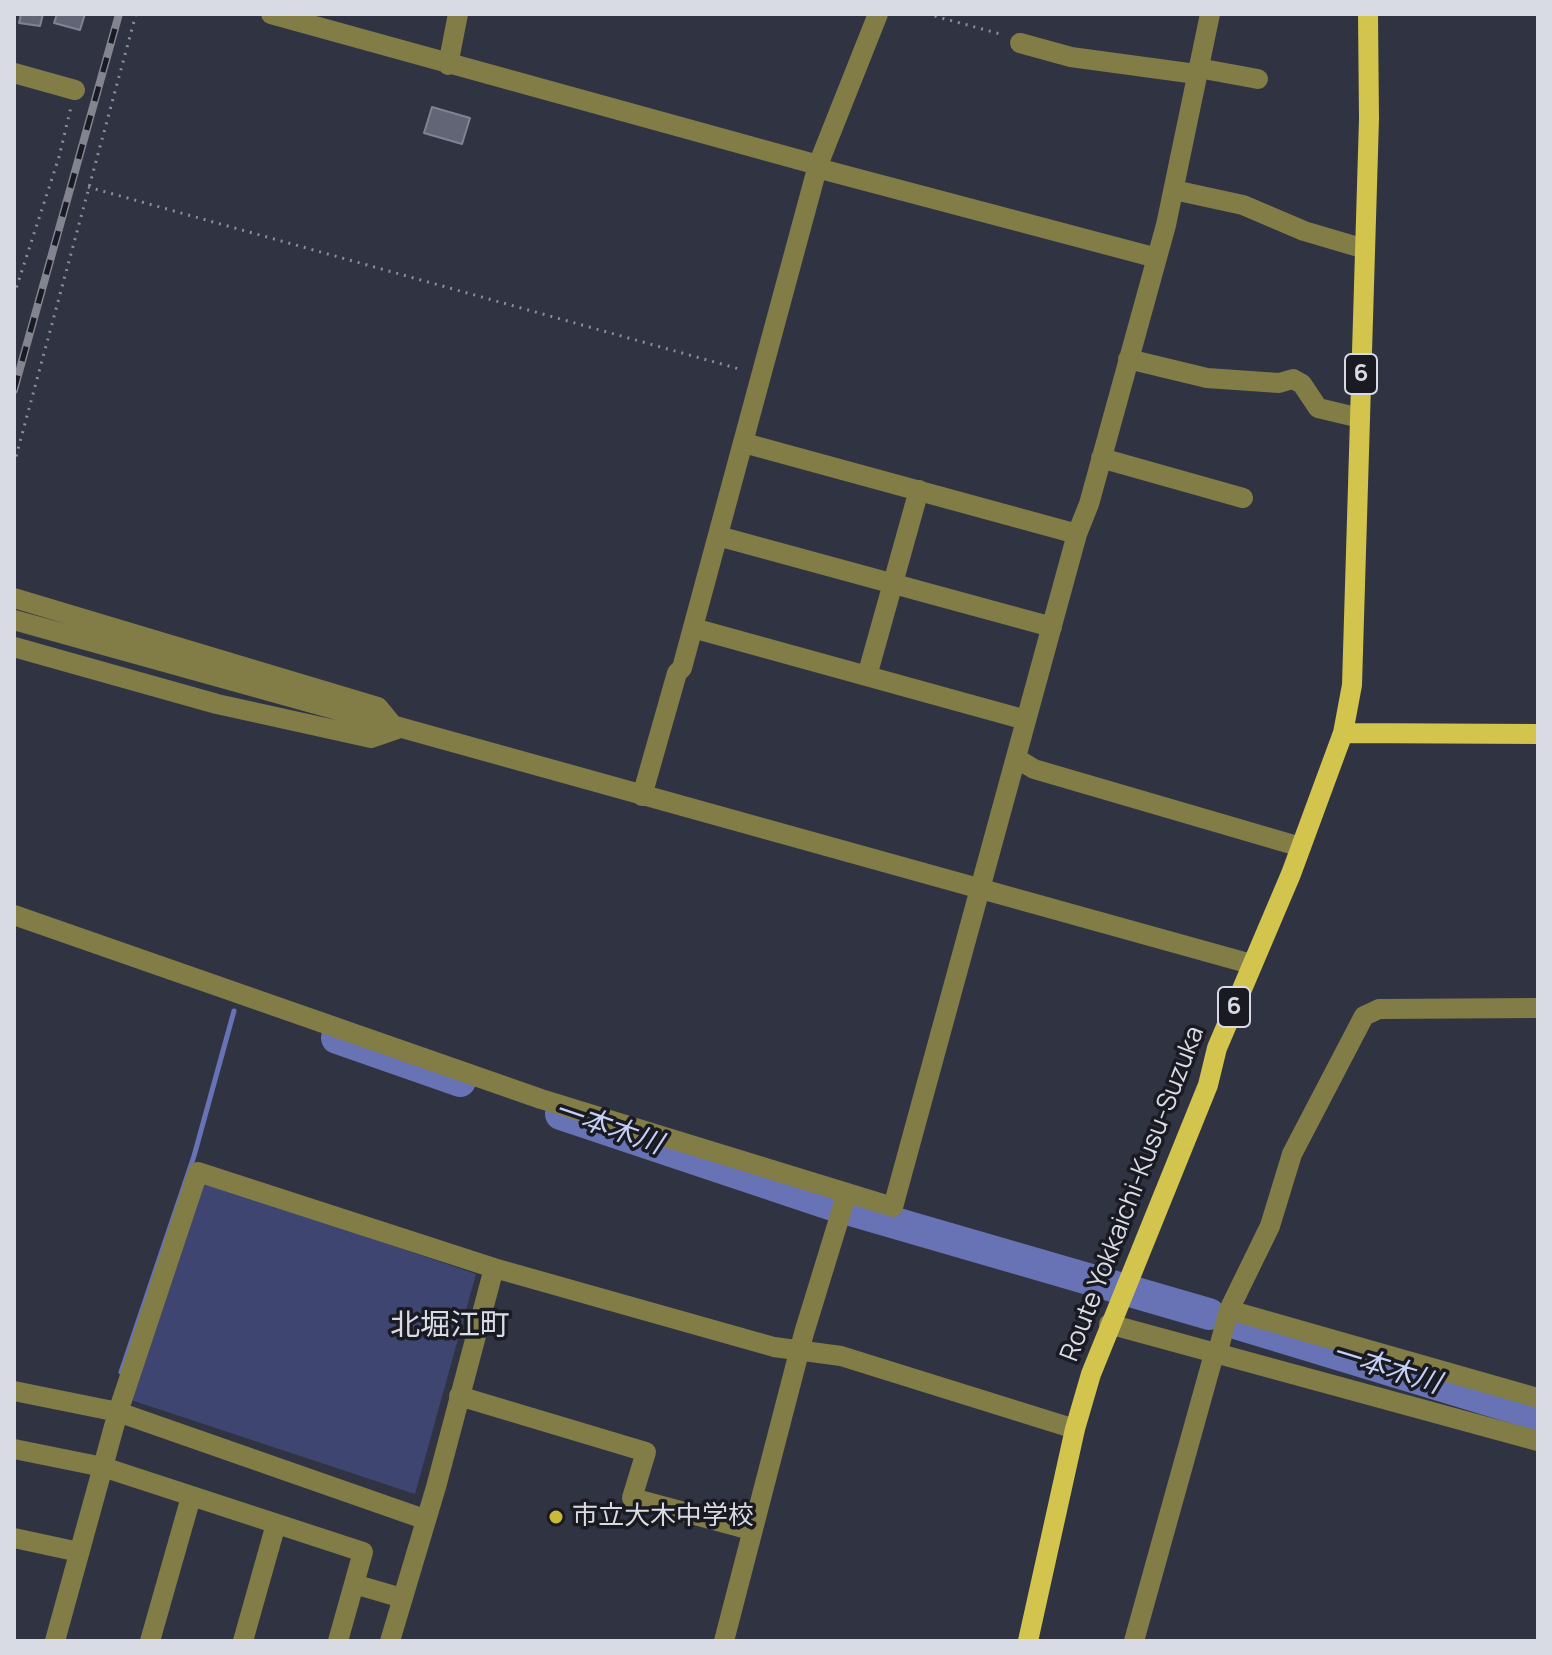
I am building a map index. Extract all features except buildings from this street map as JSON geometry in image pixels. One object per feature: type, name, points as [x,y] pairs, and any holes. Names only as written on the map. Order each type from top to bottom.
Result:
[{"type":"main road","name":"Route Yokkaichi-Kusu-Suzuka","points":[[1028,1641],[1075,1429],[1109,1324],[1208,1085],[1217,1048],[1301,847],[1343,733],[1352,685],[1365,249],[1368,14]]},
{"type":"main road","points":[[1343,733],[1538,734]]},
{"type":"street","points":[[271,14],[1157,258]]},
{"type":"street","points":[[448,65],[458,14]]},
{"type":"street","points":[[642,796],[693,628],[817,166],[878,14]]},
{"type":"street","points":[[14,915],[541,1099],[893,1207],[1077,534],[1157,258],[1210,14]]},
{"type":"street","points":[[1020,43],[1071,57],[1258,79]]},
{"type":"street","points":[[14,73],[75,90]]},
{"type":"street","points":[[1174,190],[1243,205],[1304,231],[1365,249]]},
{"type":"street","points":[[1128,359],[1207,378],[1279,383],[1293,379],[1302,384],[1318,408],[1360,418]]},
{"type":"street","points":[[744,443],[1077,534]]},
{"type":"street","points":[[1101,458],[1243,498]]},
{"type":"street","points":[[867,676],[919,490]]},
{"type":"street","points":[[718,536],[1052,627]]},
{"type":"street","points":[[14,598],[378,707],[397,729]]},
{"type":"street","points":[[14,620],[1251,964]]},
{"type":"street","points":[[693,628],[1026,720]]},
{"type":"street","points":[[14,647],[217,704],[371,738],[397,729]]},
{"type":"street","points":[[1016,758],[1034,769],[1301,847]]},
{"type":"street","points":[[1134,1641],[1229,1310],[1270,1226],[1292,1154],[1364,1016],[1379,1009],[1538,1008]]},
{"type":"street","points":[[55,1641],[103,1467],[111,1411],[198,1172],[494,1268],[774,1347],[841,1356],[1075,1429]]},
{"type":"street","points":[[724,1641],[751,1530],[847,1193]]},
{"type":"street","points":[[390,1641],[436,1487],[494,1268]]},
{"type":"street","points":[[1229,1310],[1538,1398]]},
{"type":"street","points":[[1109,1324],[1538,1441]]},
{"type":"street","points":[[14,1391],[111,1411],[424,1519]]},
{"type":"street","points":[[459,1396],[646,1452],[632,1498],[751,1530]]},
{"type":"street","points":[[14,1449],[103,1467],[363,1552],[338,1641]]},
{"type":"street","points":[[150,1641],[191,1497]]},
{"type":"street","points":[[243,1641],[276,1524]]},
{"type":"street","points":[[14,1538],[79,1552]]},
{"type":"street","points":[[354,1584],[402,1598]]},
{"type":"path","points":[[14,464],[136,14]]},
{"type":"path","points":[[927,14],[1020,43]]},
{"type":"path","points":[[14,295],[59,157],[75,90]]},
{"type":"path","points":[[88,187],[759,374]]},
{"type":"shaded area","points":[[200,1180],[476,1274],[415,1494],[128,1399]]},
{"type":"waterway","points":[[121,1372],[194,1156],[234,1011]]},
{"type":"waterway","name":"一本木川","points":[[337,1038],[460,1081]]},
{"type":"waterway","name":"一本木川","points":[[561,1114],[833,1205],[1209,1314]]},
{"type":"waterway","name":"一本木川","points":[[1235,1323],[1538,1415]]},
{"type":"railway","points":[[14,390],[119,14]]},
{"type":"place","name":"市立大木中学校","points":[[556,1517]]},
{"type":"district","name":"北堀江町","points":[[450,1327]]}]
